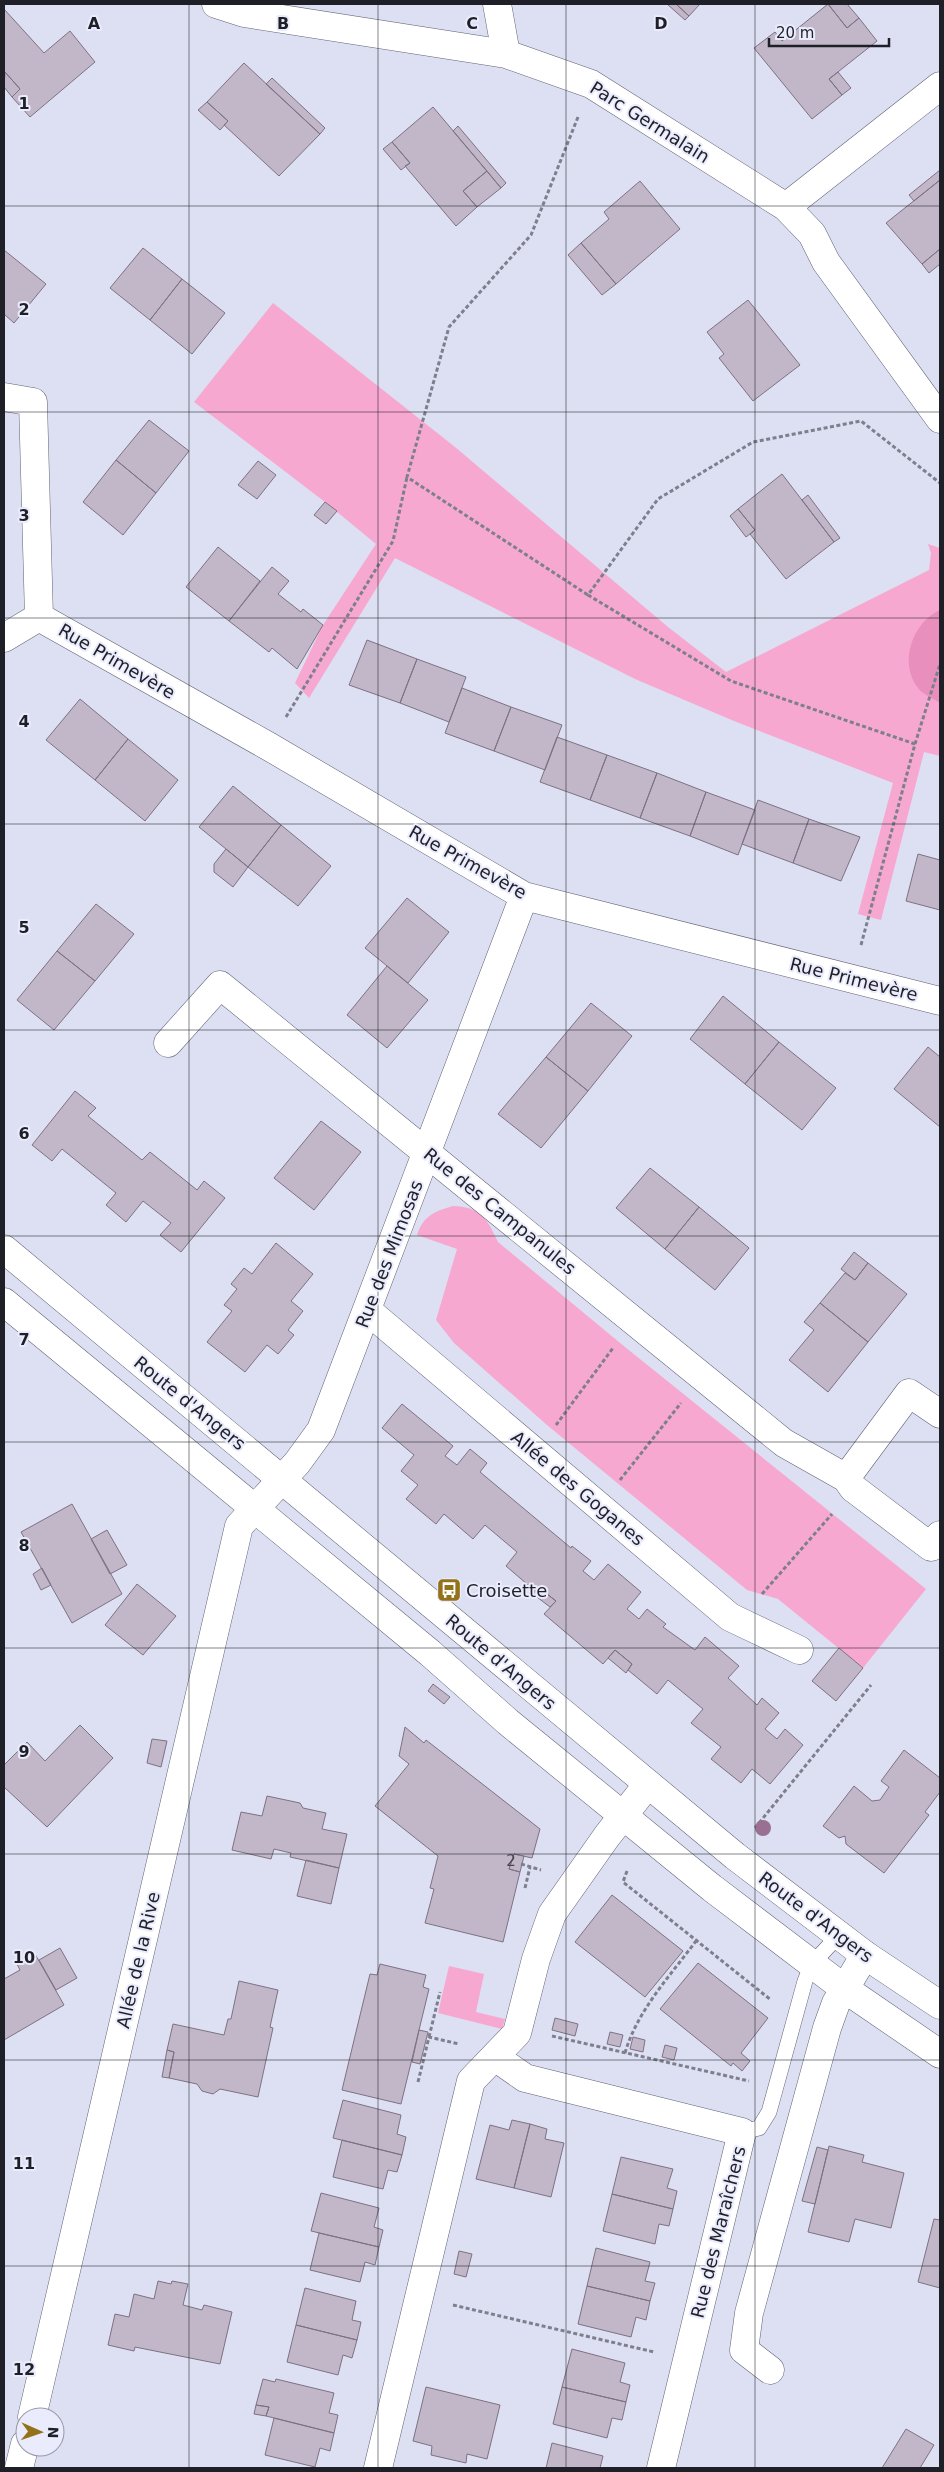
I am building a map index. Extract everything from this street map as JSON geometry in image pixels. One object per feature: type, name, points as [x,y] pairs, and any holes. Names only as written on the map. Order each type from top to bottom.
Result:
[{"type":"street","name":"Parc Germalain","points":[[216,4],[244,13],[506,54],[591,84],[786,207],[812,234],[826,262],[940,419]]},
{"type":"street","points":[[497,4],[506,54]]},
{"type":"street","points":[[786,207],[940,86]]},
{"type":"street","name":"Rue Primevère","points":[[4,397],[33,402],[39,617]]},
{"type":"street","name":"Rue Primevère","points":[[4,638],[39,617]]},
{"type":"street","name":"Rue Primevère","points":[[39,617],[268,746],[524,896],[940,1001]]},
{"type":"street","name":"Rue des Mimosas","points":[[254,1508],[282,1478],[321,1430],[524,896]]},
{"type":"street","name":"Rue des Campanules","points":[[168,1043],[220,984],[428,1151],[784,1443],[849,1483],[931,1547],[940,1536]]},
{"type":"street","name":"Route d'Angers","points":[[4,1249],[282,1478],[342,1532],[735,1856],[865,1956],[940,2005]]},
{"type":"street","points":[[4,1302],[430,1653],[508,1722],[712,1888],[845,1989],[940,2054]]},
{"type":"street","name":"Allée des Goganes","points":[[368,1310],[730,1617],[799,1650]]},
{"type":"street","points":[[849,1483],[910,1393],[940,1414]]},
{"type":"street","name":"Allée de la Rive","points":[[34,2407],[78,2226],[223,1587],[239,1526],[254,1508]]},
{"type":"street","points":[[378,2468],[471,2081],[517,2033],[536,1959],[552,1914],[623,1815],[648,1784]]},
{"type":"street","points":[[770,2370],[744,2350],[750,2313],[827,2028],[836,2003],[865,1956]]},
{"type":"street","name":"Rue des Maraîchers","points":[[495,2057],[524,2078],[742,2132],[661,2468]]},
{"type":"lane","points":[[742,2132],[759,2128],[769,2112],[805,1981],[812,1964],[839,1935]]},
{"type":"path","points":[[268,746],[393,542],[407,477],[449,326],[531,234],[591,84]]},
{"type":"path","points":[[588,595],[658,499],[754,442],[861,421],[940,483]]},
{"type":"path","points":[[407,477],[588,595],[731,681],[915,744]]},
{"type":"path","points":[[852,978],[915,744],[940,664]]},
{"type":"path","points":[[536,1452],[615,1345]]},
{"type":"path","points":[[599,1506],[683,1400]]},
{"type":"path","points":[[739,1621],[849,1483]]},
{"type":"path","points":[[735,1856],[871,1685]]},
{"type":"path","points":[[633,1867],[628,1871],[623,1882],[795,2019]]},
{"type":"path","points":[[625,2053],[631,2034],[647,2008],[696,1941]]},
{"type":"path","points":[[418,2082],[440,1992]]},
{"type":"path","points":[[518,2028],[776,2087]]},
{"type":"path","points":[[429,2037],[462,2044],[495,2057]]},
{"type":"path","points":[[418,2297],[686,2360]]},
{"type":"shaded area","points":[[273,303],[455,447],[668,627],[726,672],[929,570],[931,553],[928,544],[940,548],[940,756],[924,752],[881,920],[858,914],[893,783],[734,721],[635,679],[395,558],[309,698],[295,683],[323,625],[376,544],[325,502],[194,402]]},
{"type":"shaded area","points":[[940,610],[940,703],[918,688],[912,678],[909,667],[909,655],[911,644],[922,624]]},
{"type":"shaded area","points":[[453,1206],[471,1209],[482,1216],[487,1221],[498,1242],[625,1347],[926,1589],[863,1668],[778,1599],[747,1590],[547,1425],[454,1343],[436,1320],[457,1249],[417,1235],[426,1219],[441,1210]]},
{"type":"shaded area","points":[[449,1966],[484,1974],[476,2012],[505,2019],[502,2029],[438,2013]]},
{"type":"building","points":[[667,4],[676,4],[689,16],[685,20]]},
{"type":"building","points":[[676,4],[700,4],[689,16]]},
{"type":"building","points":[[828,4],[847,28],[859,18],[877,41],[829,79],[842,95],[812,119],[754,48],[775,32],[782,41]]},
{"type":"building","points":[[828,4],[847,4],[859,18],[847,28]]},
{"type":"building","points":[[4,9],[44,53],[70,31],[95,62],[30,117],[12,97],[20,89],[4,73]]},
{"type":"building","points":[[244,63],[320,134],[279,176],[224,125],[228,121],[207,102]]},
{"type":"building","points":[[5,72],[20,89],[12,97],[4,87]]},
{"type":"building","points":[[838,72],[851,88],[842,95],[829,79]]},
{"type":"building","points":[[272,78],[325,128],[320,134],[266,84]]},
{"type":"building","points":[[207,102],[228,121],[220,130],[198,110]]},
{"type":"building","points":[[433,107],[487,171],[463,191],[477,207],[456,226],[405,166],[410,163],[392,142]]},
{"type":"building","points":[[458,126],[506,183],[501,188],[453,131]]},
{"type":"building","points":[[392,142],[410,163],[401,170],[383,149]]},
{"type":"building","points":[[940,170],[940,180],[914,201],[909,195]]},
{"type":"building","points":[[487,171],[501,188],[477,207],[463,191]]},
{"type":"building","points":[[940,180],[940,249],[922,264],[886,223]]},
{"type":"building","points":[[640,181],[680,229],[616,284],[581,243],[609,219],[604,212]]},
{"type":"building","points":[[581,243],[616,284],[602,295],[568,255]]},
{"type":"building","points":[[143,248],[182,279],[150,320],[110,288]]},
{"type":"building","points":[[940,249],[940,264],[929,273],[922,264]]},
{"type":"building","points":[[4,250],[46,284],[14,323],[4,314]]},
{"type":"building","points":[[182,279],[225,313],[192,354],[150,320]]},
{"type":"building","points":[[748,300],[800,365],[753,401],[719,358],[724,354],[707,332]]},
{"type":"building","points":[[149,420],[189,451],[156,493],[116,460]]},
{"type":"building","points":[[116,460],[156,493],[123,535],[83,502]]},
{"type":"building","points":[[258,461],[276,475],[257,499],[238,485]]},
{"type":"building","points":[[782,474],[834,542],[786,579],[750,534],[755,530],[738,509]]},
{"type":"building","points":[[808,495],[840,538],[834,542],[802,500]]},
{"type":"building","points":[[325,502],[337,511],[326,524],[314,515]]},
{"type":"building","points":[[738,509],[755,530],[746,537],[730,516]]},
{"type":"building","points":[[218,547],[260,581],[229,621],[186,587]]},
{"type":"building","points":[[272,567],[289,581],[278,594],[301,612],[303,609],[323,625],[297,669],[272,648],[269,652],[229,621]]},
{"type":"building","points":[[367,640],[417,659],[400,703],[349,685]]},
{"type":"building","points":[[417,659],[466,677],[449,722],[400,703]]},
{"type":"building","points":[[462,688],[511,707],[494,751],[445,733]]},
{"type":"building","points":[[80,699],[128,739],[95,780],[46,740]]},
{"type":"building","points":[[511,707],[562,725],[545,770],[494,751]]},
{"type":"building","points":[[557,737],[607,755],[590,800],[540,782]]},
{"type":"building","points":[[128,739],[178,780],[145,821],[95,780]]},
{"type":"building","points":[[607,755],[657,773],[640,818],[590,800]]},
{"type":"building","points":[[657,773],[706,792],[690,836],[640,818]]},
{"type":"building","points":[[233,786],[281,825],[248,867],[199,827]]},
{"type":"building","points":[[706,792],[755,810],[738,855],[690,836]]},
{"type":"building","points":[[758,800],[809,819],[793,863],[742,844]]},
{"type":"building","points":[[809,819],[860,837],[841,881],[793,863]]},
{"type":"building","points":[[281,825],[331,866],[298,906],[248,867]]},
{"type":"building","points":[[226,849],[248,867],[233,887],[214,872],[214,864]]},
{"type":"building","points":[[918,854],[940,860],[940,910],[906,901]]},
{"type":"building","points":[[407,898],[449,932],[408,983],[365,948]]},
{"type":"building","points":[[96,904],[134,934],[95,981],[57,951]]},
{"type":"building","points":[[57,951],[95,981],[54,1030],[17,1000]]},
{"type":"building","points":[[387,966],[428,1000],[387,1048],[347,1015]]},
{"type":"building","points":[[723,996],[779,1042],[745,1084],[690,1039]]},
{"type":"building","points":[[591,1003],[632,1036],[588,1091],[546,1057]]},
{"type":"building","points":[[779,1042],[836,1088],[802,1130],[745,1084]]},
{"type":"building","points":[[928,1047],[940,1057],[940,1127],[894,1089]]},
{"type":"building","points":[[546,1057],[588,1091],[541,1148],[498,1114]]},
{"type":"building","points":[[75,1091],[96,1108],[88,1116],[142,1160],[150,1152],[197,1190],[204,1181],[225,1198],[181,1252],[160,1235],[171,1223],[143,1201],[126,1222],[106,1205],[116,1193],[62,1149],[52,1161],[32,1145]]},
{"type":"building","points":[[321,1121],[361,1152],[314,1210],[274,1178]]},
{"type":"building","points":[[650,1168],[699,1207],[665,1249],[616,1208]]},
{"type":"building","points":[[699,1207],[749,1248],[715,1290],[665,1249]]},
{"type":"building","points":[[276,1243],[313,1274],[291,1301],[303,1311],[288,1330],[294,1335],[278,1354],[267,1345],[245,1372],[207,1342],[232,1311],[224,1305],[237,1289],[231,1284],[244,1268],[252,1274]]},
{"type":"building","points":[[854,1252],[868,1263],[855,1280],[841,1269]]},
{"type":"building","points":[[868,1263],[907,1294],[868,1342],[820,1303],[845,1273],[855,1280]]},
{"type":"building","points":[[820,1303],[868,1342],[828,1392],[789,1360],[814,1330],[804,1322]]},
{"type":"building","points":[[402,1404],[453,1446],[445,1456],[457,1465],[470,1449],[487,1463],[480,1472],[571,1548],[572,1546],[591,1561],[583,1571],[594,1580],[608,1564],[641,1592],[627,1609],[639,1619],[647,1609],[666,1624],[663,1627],[695,1650],[705,1637],[739,1666],[728,1678],[757,1705],[762,1698],[779,1713],[765,1729],[777,1739],[785,1729],[803,1745],[770,1784],[752,1769],[741,1783],[711,1759],[721,1747],[691,1723],[703,1709],[668,1680],[657,1694],[628,1670],[632,1664],[615,1650],[603,1664],[544,1614],[556,1601],[538,1587],[535,1591],[506,1566],[517,1552],[485,1525],[473,1539],[444,1514],[436,1524],[406,1499],[418,1485],[401,1471],[414,1455],[382,1428]]},
{"type":"building","points":[[72,1504],[122,1594],[72,1623],[21,1532]]},
{"type":"building","points":[[107,1530],[127,1565],[110,1574],[91,1539]]},
{"type":"building","points":[[42,1568],[51,1585],[41,1590],[33,1574]]},
{"type":"building","points":[[137,1584],[176,1616],[143,1655],[105,1625]]},
{"type":"building","points":[[538,1587],[556,1601],[550,1607],[533,1594]]},
{"type":"building","points":[[839,1648],[863,1668],[836,1701],[812,1681]]},
{"type":"building","points":[[615,1650],[632,1664],[626,1673],[608,1658]]},
{"type":"building","points":[[433,1684],[450,1697],[444,1704],[428,1691]]},
{"type":"building","points":[[80,1725],[113,1758],[47,1827],[4,1787],[4,1765],[27,1742],[45,1761]]},
{"type":"building","points":[[405,1727],[424,1743],[426,1740],[540,1829],[532,1858],[514,1854],[509,1869],[520,1872],[503,1942],[425,1923],[434,1889],[430,1888],[438,1856],[375,1806],[409,1764],[399,1756]]},
{"type":"building","points":[[152,1739],[167,1741],[161,1767],[147,1763]]},
{"type":"building","points":[[904,1750],[940,1778],[940,1792],[925,1812],[929,1815],[884,1873],[846,1844],[845,1836],[839,1838],[823,1826],[854,1786],[872,1801],[880,1800],[889,1787],[881,1781]]},
{"type":"building","points":[[267,1796],[300,1803],[303,1808],[326,1813],[322,1829],[347,1834],[339,1868],[290,1857],[291,1853],[274,1849],[271,1859],[232,1850],[241,1812],[262,1816]]},
{"type":"building","points":[[514,1854],[524,1856],[520,1872],[509,1869]]},
{"type":"building","points":[[306,1860],[339,1868],[331,1904],[297,1896]]},
{"type":"building","points":[[612,1895],[683,1951],[645,1997],[575,1942]]},
{"type":"building","points":[[60,1948],[77,1978],[56,1990],[39,1960]]},
{"type":"building","points":[[35,1954],[64,2005],[4,2040],[4,1979],[20,1970],[17,1964]]},
{"type":"building","points":[[698,1963],[768,2018],[741,2053],[750,2061],[742,2071],[733,2063],[731,2066],[660,2009]]},
{"type":"building","points":[[380,1964],[426,1975],[423,1987],[429,1989],[401,2104],[342,2090],[370,1974],[377,1975]]},
{"type":"building","points":[[239,1981],[278,1990],[270,2027],[273,2028],[258,2097],[220,2089],[213,2094],[202,2091],[197,2084],[169,2078],[174,2052],[167,2050],[173,2024],[224,2035],[228,2019],[231,2019]]},
{"type":"building","points":[[555,2018],[578,2024],[575,2036],[552,2030]]},
{"type":"building","points":[[419,2030],[428,2032],[420,2064],[412,2062]]},
{"type":"building","points":[[610,2032],[623,2035],[620,2047],[607,2044]]},
{"type":"building","points":[[633,2037],[645,2040],[643,2052],[630,2049]]},
{"type":"building","points":[[665,2045],[677,2048],[674,2060],[662,2057]]},
{"type":"building","points":[[167,2050],[174,2052],[169,2078],[162,2077]]},
{"type":"building","points":[[343,2100],[401,2115],[397,2134],[406,2137],[402,2155],[333,2138]]},
{"type":"building","points":[[512,2120],[530,2124],[514,2188],[476,2179],[490,2125],[509,2130]]},
{"type":"building","points":[[530,2124],[547,2129],[545,2139],[564,2143],[551,2197],[514,2188]]},
{"type":"building","points":[[342,2140],[402,2155],[397,2172],[388,2170],[383,2189],[333,2177]]},
{"type":"building","points":[[829,2146],[864,2155],[862,2162],[904,2173],[891,2228],[855,2219],[849,2242],[808,2232]]},
{"type":"building","points":[[817,2147],[828,2150],[815,2204],[802,2201]]},
{"type":"building","points":[[621,2157],[673,2169],[667,2188],[677,2191],[673,2209],[612,2194]]},
{"type":"building","points":[[321,2193],[379,2208],[374,2227],[383,2230],[379,2247],[311,2231]]},
{"type":"building","points":[[612,2194],[673,2209],[669,2226],[659,2224],[655,2244],[603,2231]]},
{"type":"building","points":[[934,2219],[940,2220],[940,2288],[918,2282]]},
{"type":"building","points":[[319,2233],[379,2247],[375,2265],[365,2262],[360,2282],[310,2270]]},
{"type":"building","points":[[596,2248],[650,2262],[645,2281],[655,2283],[650,2301],[587,2286]]},
{"type":"building","points":[[459,2251],[472,2254],[466,2277],[454,2274]]},
{"type":"building","points":[[158,2281],[171,2284],[172,2281],[188,2284],[183,2305],[202,2310],[204,2305],[232,2312],[220,2364],[135,2347],[134,2351],[108,2345],[115,2314],[129,2317],[134,2294],[154,2299]]},
{"type":"building","points":[[587,2286],[650,2301],[646,2320],[636,2317],[631,2337],[578,2324]]},
{"type":"building","points":[[305,2288],[356,2301],[352,2320],[361,2322],[357,2340],[296,2325]]},
{"type":"building","points":[[296,2325],[357,2340],[352,2358],[343,2355],[338,2375],[287,2362]]},
{"type":"building","points":[[572,2349],[625,2363],[620,2382],[630,2385],[626,2402],[562,2387]]},
{"type":"building","points":[[263,2379],[275,2382],[276,2379],[334,2393],[329,2413],[338,2415],[334,2433],[266,2416],[269,2407],[256,2405]]},
{"type":"building","points":[[426,2387],[500,2405],[487,2459],[467,2454],[466,2463],[431,2455],[432,2446],[413,2441]]},
{"type":"building","points":[[562,2387],[626,2402],[622,2420],[612,2418],[607,2438],[553,2424]]},
{"type":"building","points":[[256,2405],[269,2407],[266,2416],[254,2414]]},
{"type":"building","points":[[274,2418],[334,2433],[330,2451],[320,2448],[315,2467],[265,2455]]},
{"type":"building","points":[[906,2429],[934,2445],[920,2468],[882,2468]]},
{"type":"building","points":[[552,2443],[603,2456],[600,2468],[546,2468]]},
{"type":"place","name":"Croisette","points":[[449,1590]]}]
